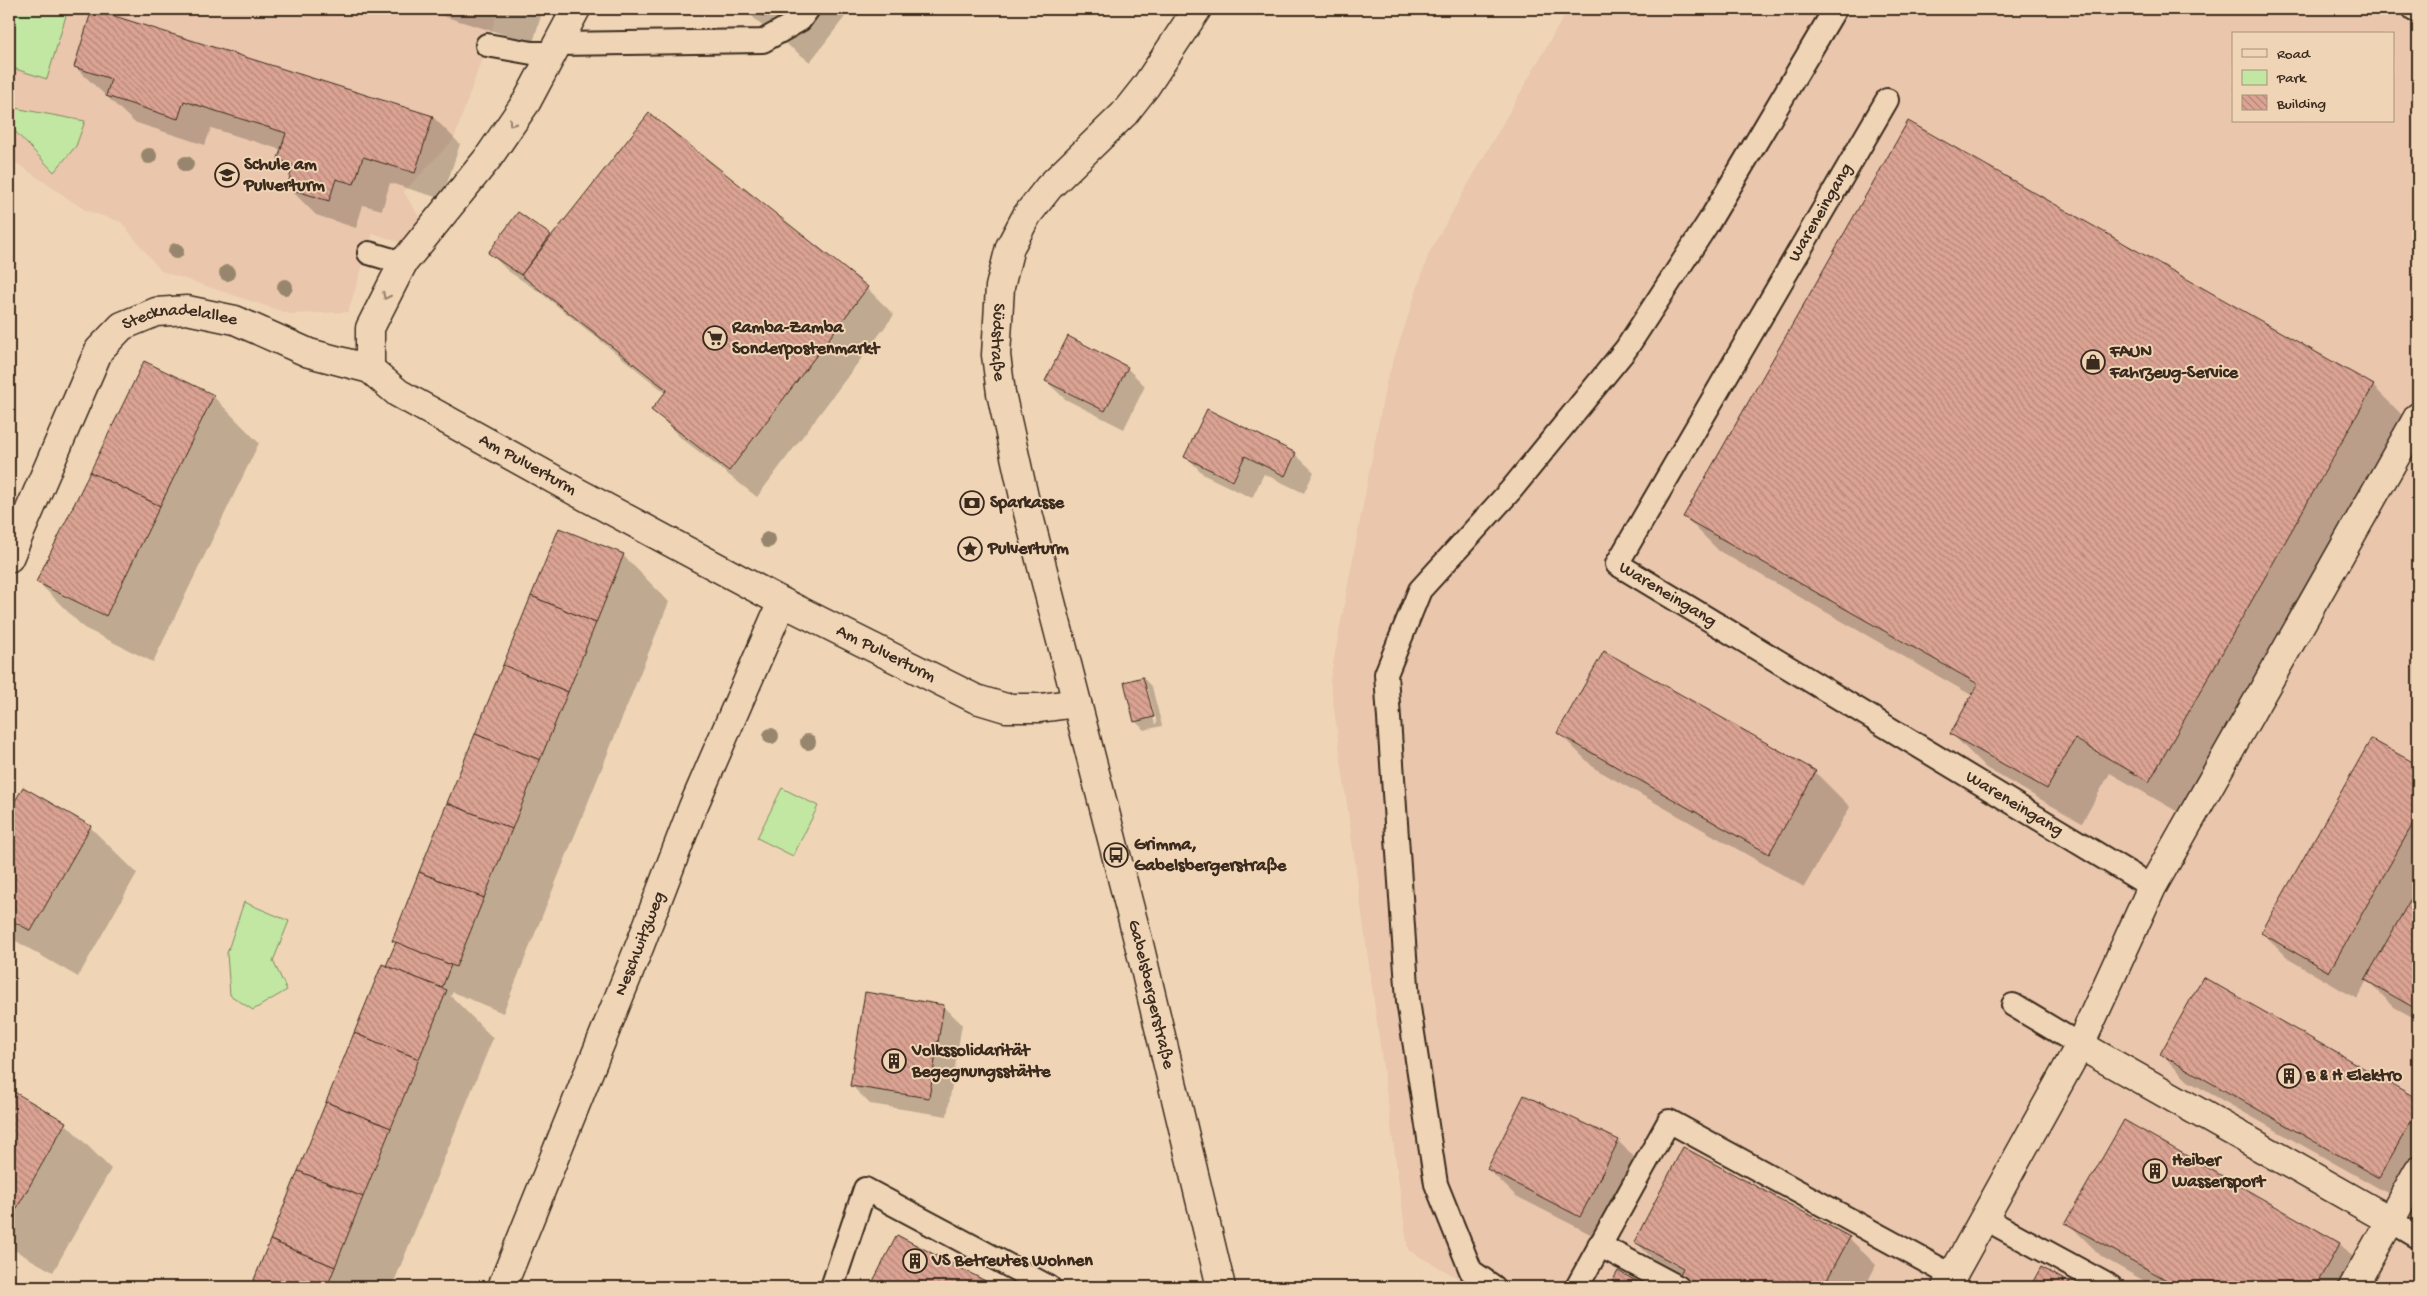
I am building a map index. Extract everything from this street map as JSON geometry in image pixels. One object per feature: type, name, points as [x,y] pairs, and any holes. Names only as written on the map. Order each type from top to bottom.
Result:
[{"type":"street","points":[[370,369],[370,328],[403,263],[488,158],[527,101],[576,9]]},
{"type":"street","name":"Südstraße","points":[[1078,703],[1024,496],[1001,393],[996,355],[1000,287],[1010,247],[1027,215],[1049,187],[1124,114],[1146,86],[1197,9]]},
{"type":"street","name":"Stecknadelallee","points":[[9,558],[99,350],[122,326],[156,312],[187,310],[235,320],[309,353],[370,369]]},
{"type":"street","name":"Am Pulverturm","points":[[370,369],[398,393],[782,602],[976,699],[1006,708],[1040,708],[1078,703]]},
{"type":"street","points":[[1950,1281],[2080,1045],[2152,886],[2418,417]]},
{"type":"street","name":"Neschwitzweg","points":[[502,1287],[640,945],[692,807],[782,602]]},
{"type":"street","name":"Gabelsbergerstraße","points":[[1078,703],[1158,1022],[1221,1287]]},
{"type":"street","points":[[2080,1045],[2391,1221]]},
{"type":"street","points":[[2353,1287],[2418,1171]]},
{"type":"lane","points":[[487,45],[532,53],[556,48],[763,41],[800,20],[808,9]]},
{"type":"lane","points":[[1494,1287],[1471,1271],[1436,1184],[1408,1001],[1386,674],[1420,590],[1511,490],[1626,349],[1710,220],[1835,9]]},
{"type":"lane","points":[[2414,9],[2418,11]]},
{"type":"lane","name":"Wareneingang","points":[[1887,100],[1617,564],[2152,886]]},
{"type":"lane","points":[[370,253],[403,263]]},
{"type":"lane","points":[[2013,1005],[2080,1045]]},
{"type":"lane","points":[[1577,1287],[1669,1121],[1950,1281]]},
{"type":"lane","points":[[832,1287],[864,1189],[1049,1287]]},
{"type":"lane","points":[[1984,1218],[2110,1287]]},
{"type":"lane","points":[[2391,1221],[2418,1237]]},
{"type":"lane","points":[[1599,1245],[1678,1287]]},
{"type":"shaded area","name":"Schule am Pulverturm","points":[[9,9],[499,9],[454,139],[404,192],[421,220],[409,246],[373,233],[348,312],[290,314],[161,271],[121,222],[85,210],[9,158]]},
{"type":"shaded area","points":[[1568,9],[2418,9],[2418,1287],[1474,1287],[1408,1250],[1330,680],[1386,383],[1429,253]]},
{"type":"green space","points":[[9,9],[68,9],[47,79],[9,67]]},
{"type":"green space","points":[[9,107],[85,121],[76,146],[54,172],[9,125]]},
{"type":"green space","points":[[782,788],[818,806],[793,856],[757,838]]},
{"type":"green space","points":[[244,902],[289,921],[273,961],[287,990],[253,1010],[230,995],[227,953]]},
{"type":"building","points":[[92,9],[433,116],[415,173],[363,157],[354,184],[336,179],[329,201],[287,188],[293,165],[278,159],[286,133],[184,101],[178,119],[106,96],[111,79],[74,67]]},
{"type":"building","points":[[753,9],[769,9],[763,16]]},
{"type":"building","name":"Ramba-Zamba Sonderpostenmarkt","points":[[649,113],[868,287],[729,471],[651,410],[667,390],[521,275]]},
{"type":"building","points":[[1908,121],[2374,385],[2149,782],[2075,739],[2047,789],[1950,734],[1978,684],[1683,517]]},
{"type":"building","points":[[518,212],[551,235],[521,275],[488,253]]},
{"type":"building","points":[[1068,336],[1128,367],[1105,411],[1045,381]]},
{"type":"building","points":[[144,361],[214,395],[160,506],[90,472]]},
{"type":"building","points":[[1207,409],[1296,453],[1285,476],[1245,456],[1233,481],[1184,457]]},
{"type":"building","points":[[90,472],[160,506],[106,616],[36,582]]},
{"type":"building","points":[[559,528],[624,554],[596,623],[531,596]]},
{"type":"building","points":[[531,596],[596,623],[568,692],[503,665]]},
{"type":"building","points":[[1604,651],[1816,771],[1769,854],[1557,733]]},
{"type":"building","points":[[503,665],[568,692],[540,760],[475,734]]},
{"type":"building","points":[[1143,677],[1154,717],[1134,722],[1124,682]]},
{"type":"building","points":[[475,734],[540,760],[512,829],[447,803]]},
{"type":"building","points":[[2371,739],[2418,765],[2418,815],[2329,972],[2261,933]]},
{"type":"building","points":[[23,787],[91,826],[31,931],[9,919],[9,812]]},
{"type":"building","points":[[447,803],[512,829],[484,898],[419,872]]},
{"type":"building","points":[[419,872],[484,898],[456,967],[392,941]]},
{"type":"building","points":[[2418,886],[2418,1010],[2365,980]]},
{"type":"building","points":[[396,942],[451,965],[442,988],[386,966]]},
{"type":"building","points":[[382,964],[447,990],[419,1059],[354,1033]]},
{"type":"building","name":"B & H Elektro","points":[[2203,977],[2418,1099],[2418,1109],[2379,1178],[2160,1054]]},
{"type":"building","name":"Volkssolidarität Begegnungsstätte","points":[[865,992],[944,1005],[929,1098],[850,1086]]},
{"type":"building","points":[[354,1033],[419,1059],[391,1128],[326,1102]]},
{"type":"building","points":[[9,1089],[66,1122],[9,1222]]},
{"type":"building","points":[[1524,1095],[1619,1140],[1580,1217],[1487,1169]]},
{"type":"building","points":[[326,1102],[391,1128],[363,1197],[298,1171]]},
{"type":"building","name":"Heiber Wassersport","points":[[2124,1120],[2340,1243],[2315,1287],[2179,1287],[2065,1223]]},
{"type":"building","points":[[1683,1147],[1850,1237],[1823,1287],[1700,1287],[1679,1276],[1683,1268],[1634,1242]]},
{"type":"building","points":[[298,1171],[363,1197],[335,1267],[270,1240]]},
{"type":"building","name":"VS Betreutes Wohnen","points":[[897,1235],[997,1287],[870,1287]]},
{"type":"building","points":[[270,1240],[335,1267],[327,1287],[251,1287]]},
{"type":"building","points":[[2041,1267],[2077,1287],[2030,1287]]},
{"type":"building","points":[[1618,1271],[1647,1287],[1609,1287]]},
{"type":"place","name":"Schule am Pulverturm","points":[[227,175]]},
{"type":"place","name":"Ramba-Zamba Sonderpostenmarkt","points":[[715,338]]},
{"type":"place","name":"FAUN Fahrzeug-Service","points":[[2093,362]]},
{"type":"place","name":"Sparkasse","points":[[972,503]]},
{"type":"place","name":"Pulverturm","points":[[970,549]]},
{"type":"place","name":"Grimma, Gabelsbergerstraße","points":[[1116,855]]},
{"type":"place","name":"Volkssolidarität Begegnungsstätte","points":[[894,1061]]},
{"type":"place","name":"B & H Elektro","points":[[2289,1076]]},
{"type":"place","name":"Heiber Wassersport","points":[[2155,1171]]},
{"type":"place","name":"VS Betreutes Wohnen","points":[[915,1261]]}]
